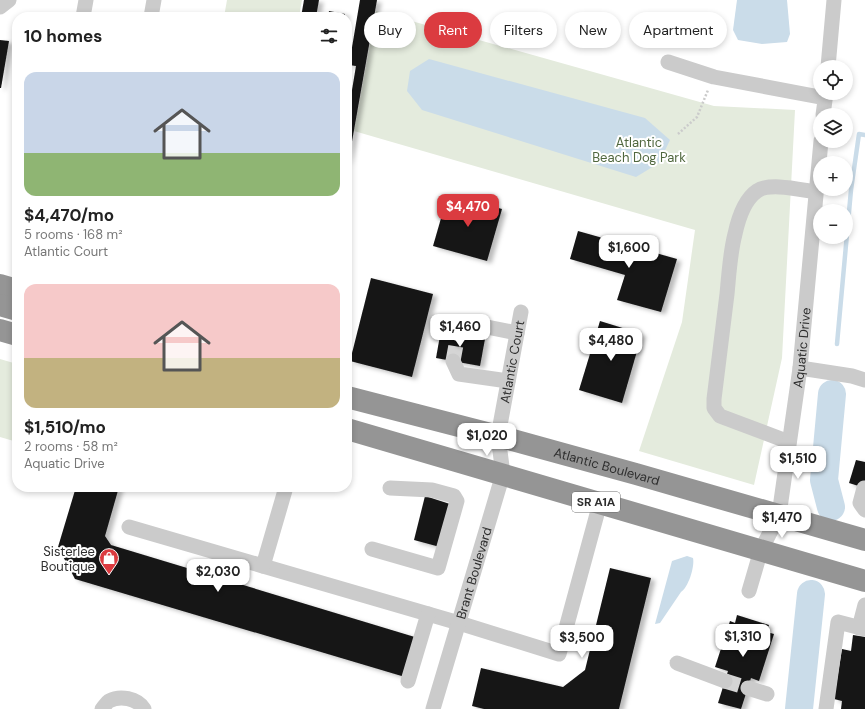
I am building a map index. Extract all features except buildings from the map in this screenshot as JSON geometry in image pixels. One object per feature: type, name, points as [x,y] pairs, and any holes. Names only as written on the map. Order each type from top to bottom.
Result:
[{"type":"highway","points":[[0,285],[12,289]]},
{"type":"highway","points":[[0,305],[12,309]]},
{"type":"highway","points":[[0,330],[12,334]]},
{"type":"highway","points":[[0,345],[12,347]]},
{"type":"highway","name":"Atlantic Boulevard","points":[[352,399],[498,436],[865,540]]},
{"type":"highway","name":"SR A1A","points":[[352,431],[503,474],[865,581]]},
{"type":"street","points":[[0,7],[9,0]]},
{"type":"street","points":[[84,12],[86,0]]},
{"type":"street","points":[[152,12],[154,0]]},
{"type":"street","points":[[829,60],[834,0]]},
{"type":"street","points":[[668,62],[714,77],[813,94]]},
{"type":"street","points":[[790,442],[720,416],[714,408],[714,399],[735,234],[744,208],[756,191],[764,188],[789,188],[813,192]]},
{"type":"street","name":"Aquatic Drive","points":[[749,591],[761,550],[779,515],[800,368],[816,196]]},
{"type":"street","name":"Atlantic Court","points":[[498,436],[521,312]]},
{"type":"street","points":[[458,334],[467,323],[517,333]]},
{"type":"street","points":[[453,361],[459,374],[508,381]]},
{"type":"street","points":[[800,368],[852,376],[865,380]]},
{"type":"street","name":"Brant Boulevard","points":[[433,709],[503,474],[498,436]]},
{"type":"street","points":[[372,549],[438,568],[457,501],[454,496],[432,490],[390,488]]},
{"type":"street","points":[[864,488],[860,503],[865,510]]},
{"type":"street","points":[[263,566],[285,492]]},
{"type":"street","points":[[129,527],[459,623],[559,654],[600,503]]},
{"type":"street","points":[[826,709],[838,622],[862,628],[865,605]]},
{"type":"street","points":[[408,682],[428,614]]},
{"type":"street","points":[[677,663],[725,681]]},
{"type":"street","points":[[748,688],[767,694]]},
{"type":"street","points":[[102,709],[108,702],[125,697],[141,704],[144,709]]},
{"type":"path","points":[[678,134],[697,117],[714,77]]},
{"type":"green space","points":[[227,0],[302,0],[300,12],[225,12]]},
{"type":"green space","name":"Atlantic Beach Dog Park","points":[[416,22],[424,24],[424,48],[482,48],[482,41],[490,43],[490,48],[508,48],[714,106],[795,110],[782,358],[754,485],[639,451],[682,322],[695,230],[354,131],[369,48],[416,48]]},
{"type":"green space","points":[[0,359],[12,363],[12,441],[0,437]]},
{"type":"water","points":[[737,0],[787,0],[790,34],[787,42],[762,44],[738,40],[733,30]]},
{"type":"water","points":[[429,59],[645,118],[670,140],[659,163],[636,177],[422,110],[407,91],[410,71]]},
{"type":"water","points":[[687,556],[693,558],[692,572],[688,582],[684,590],[681,592],[660,623],[655,624],[672,561]]},
{"type":"waterway","points":[[837,344],[851,190],[859,134],[865,135]]},
{"type":"waterway","points":[[831,507],[824,480],[832,394]]},
{"type":"waterway","points":[[799,709],[811,594]]},
{"type":"tunnel","points":[[453,361],[458,334]]},
{"type":"tunnel","points":[[725,681],[748,688]]},
{"type":"place","name":"Sisterlee Boutique","points":[[109,575]]}]
